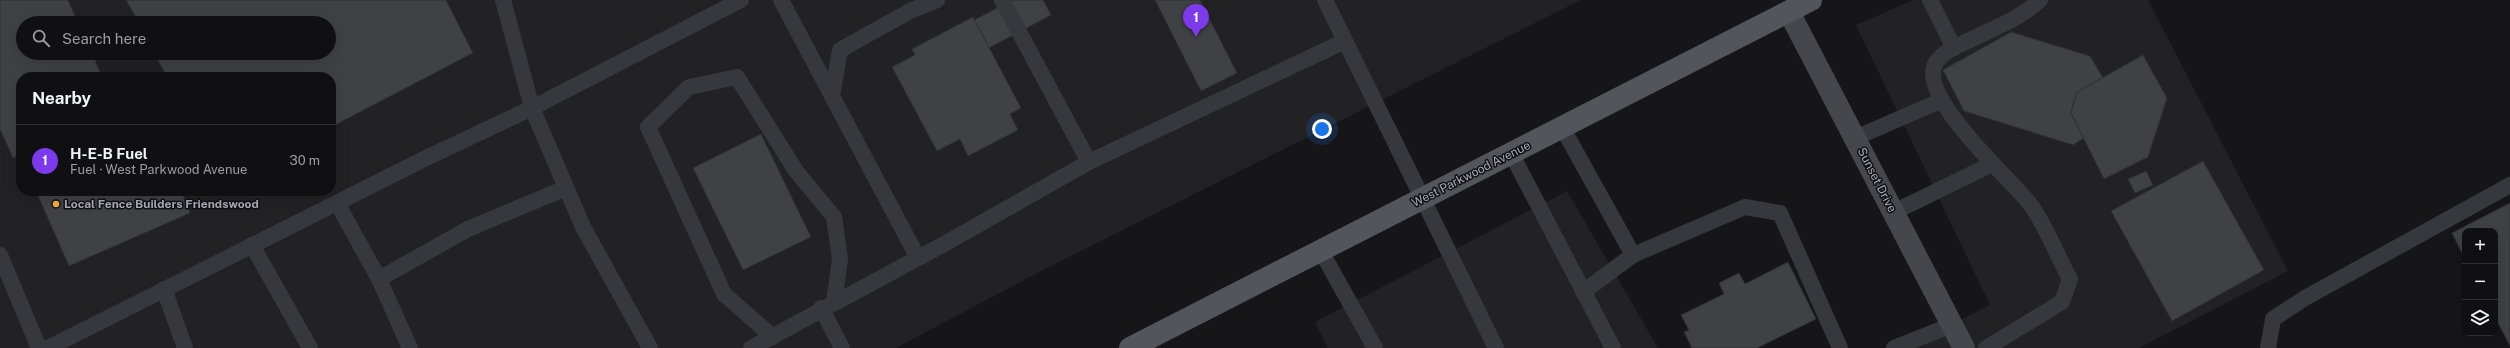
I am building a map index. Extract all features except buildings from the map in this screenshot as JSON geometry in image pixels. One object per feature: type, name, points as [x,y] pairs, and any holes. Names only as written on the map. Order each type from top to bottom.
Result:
[{"type":"main road","name":"West Parkwood Avenue","points":[[1130,348],[1511,154],[1787,6],[1811,0]]},
{"type":"street","name":"Sunset Drive","points":[[1787,6],[1964,348]]},
{"type":"lane","points":[[503,0],[532,108],[583,227],[650,348]]},
{"type":"lane","points":[[48,348],[337,202],[532,108],[741,0]]},
{"type":"lane","points":[[781,0],[918,258]]},
{"type":"lane","points":[[832,96],[840,50],[910,11],[937,0]]},
{"type":"lane","points":[[1002,0],[1089,162]]},
{"type":"lane","points":[[1325,0],[1496,348]]},
{"type":"lane","points":[[1930,0],[1954,48]]},
{"type":"lane","points":[[1986,348],[2062,302],[2070,279],[2030,204],[1992,164],[1940,101],[1934,78],[1936,62],[1954,48],[2028,12],[2040,0]]},
{"type":"lane","points":[[751,348],[828,305],[918,258],[1089,162],[1345,41]]},
{"type":"lane","points":[[773,337],[724,294],[648,127],[689,87],[737,77],[796,171],[834,217],[840,259],[828,305],[842,348]]},
{"type":"lane","points":[[1855,138],[1940,101]]},
{"type":"lane","points":[[1562,127],[1633,255]]},
{"type":"lane","points":[[1511,154],[1613,348]]},
{"type":"lane","points":[[1894,212],[1992,164]]},
{"type":"lane","points":[[2268,348],[2273,319],[2304,298],[2510,185]]},
{"type":"lane","points":[[379,279],[468,229],[566,188]]},
{"type":"lane","points":[[337,202],[379,279],[410,348]]},
{"type":"lane","points":[[1583,292],[1633,255],[1745,207],[1780,213],[1840,348]]},
{"type":"lane","points":[[252,246],[310,348]]},
{"type":"lane","points":[[1321,251],[1375,348]]},
{"type":"lane","points":[[0,255],[39,348]]},
{"type":"lane","points":[[164,289],[185,348]]},
{"type":"lane","points":[[1894,348],[1952,325]]},
{"type":"shaded area","points":[[0,0],[1581,0],[1043,270],[896,348],[0,348]]},
{"type":"shaded area","points":[[1913,0],[2148,0],[2288,271],[2139,348],[1904,348],[1990,305],[1856,25]]},
{"type":"shaded area","points":[[1567,191],[1658,348],[1328,348],[1315,322]]},
{"type":"place","name":"H-E-B Fuel","points":[[1196,37]]},
{"type":"place","name":"Local Fence Builders Friendswood","points":[[56,204]]}]
